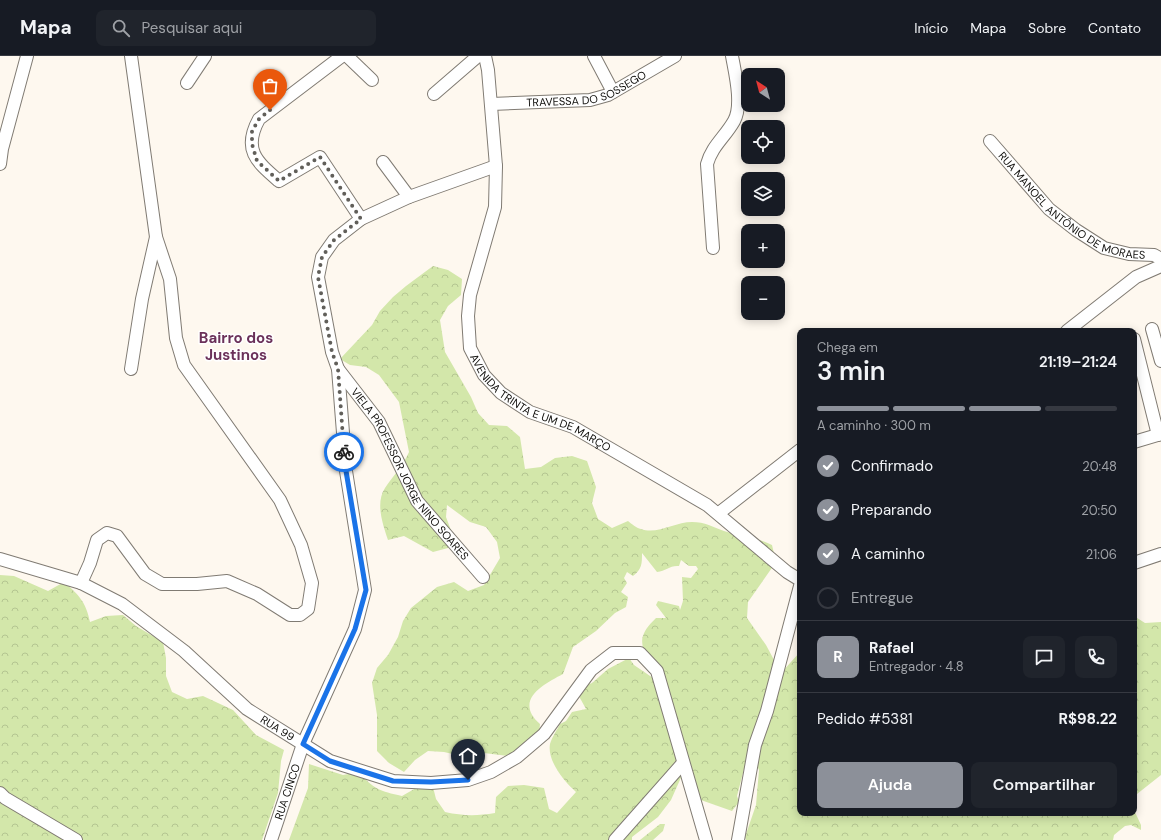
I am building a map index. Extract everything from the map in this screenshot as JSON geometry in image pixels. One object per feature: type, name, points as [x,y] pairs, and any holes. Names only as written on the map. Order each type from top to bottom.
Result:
[{"type":"street","points":[[0,164],[2,149],[27,56]]},
{"type":"street","points":[[81,583],[90,563],[97,540],[107,533],[117,536],[145,574],[162,584],[196,584],[226,581],[257,594],[290,615],[300,615],[308,609],[312,583],[301,545],[280,500],[184,365],[176,338],[170,279],[156,237],[131,56]]},
{"type":"street","points":[[188,83],[205,56]]},
{"type":"street","points":[[342,56],[259,119],[252,131],[252,144],[257,161],[279,181],[320,157],[361,219]]},
{"type":"street","points":[[347,56],[372,80]]},
{"type":"street","points":[[434,94],[478,56]]},
{"type":"street","name":"AVENIDA TRINTA E UM DE MARÇO","points":[[485,56],[488,70],[496,166],[495,208],[470,295],[468,316],[470,348],[484,375],[501,393],[530,412],[573,427],[719,513],[787,572],[797,578]]},
{"type":"street","points":[[594,56],[613,92]]},
{"type":"street","name":"TRAVESSA DO SOSSEGO","points":[[491,104],[590,100],[613,92],[675,56]]},
{"type":"street","points":[[713,248],[707,164],[710,152],[734,122],[736,116],[737,88],[732,56]]},
{"type":"street","name":"RUA MANOEL ANTÔNIO DE MORAES","points":[[990,142],[1049,209],[1076,230],[1104,248],[1129,254],[1154,255],[1161,259]]},
{"type":"street","points":[[383,162],[409,197]]},
{"type":"street","points":[[338,369],[332,352],[318,277],[322,257],[334,240],[361,219],[409,197],[496,166]]},
{"type":"street","points":[[131,369],[144,284],[156,237]]},
{"type":"street","points":[[1071,328],[1136,277],[1161,266]]},
{"type":"street","points":[[1152,329],[1161,361]]},
{"type":"street","points":[[1137,350],[1160,435],[1137,441]]},
{"type":"street","name":"VIELA PROFESSOR JORGE NINO SOARES","points":[[338,369],[379,422],[416,501],[483,577]]},
{"type":"street","name":"RUA CINCO","points":[[271,840],[303,744],[355,629],[366,590],[346,471],[338,369]]},
{"type":"street","points":[[719,513],[797,452]]},
{"type":"street","points":[[1137,562],[1161,554]]},
{"type":"street","name":"RUA 99","points":[[0,559],[81,583],[122,604],[184,651],[246,709],[330,761],[393,781],[431,782],[468,780],[491,772],[517,757],[544,734],[591,670],[614,653],[640,653],[657,671],[683,763]]},
{"type":"street","points":[[738,840],[755,745],[768,711],[797,598]]},
{"type":"street","points":[[615,840],[683,763]]},
{"type":"street","points":[[683,763],[706,840]]},
{"type":"street","points":[[0,793],[76,840]]},
{"type":"green space","points":[[433,266],[448,270],[462,279],[461,295],[448,306],[440,320],[445,352],[471,397],[478,413],[489,425],[507,426],[520,437],[525,469],[541,467],[555,458],[572,456],[587,461],[596,487],[592,503],[598,519],[612,528],[628,521],[637,528],[647,530],[697,522],[730,533],[760,540],[772,545],[776,562],[748,602],[747,618],[766,645],[781,673],[797,655],[797,816],[1137,816],[1141,825],[1141,830],[1131,825],[1125,826],[1114,835],[1113,840],[746,840],[745,837],[756,805],[759,770],[753,757],[745,765],[737,796],[739,802],[732,811],[698,799],[683,773],[671,800],[658,817],[632,837],[632,840],[289,840],[308,788],[309,764],[343,775],[359,772],[373,786],[388,793],[402,796],[416,788],[432,783],[436,799],[445,812],[464,815],[495,813],[496,797],[508,786],[524,785],[544,788],[549,809],[557,813],[576,792],[557,770],[551,757],[550,744],[560,724],[566,721],[572,712],[586,709],[575,689],[592,683],[608,669],[629,658],[634,665],[653,678],[642,645],[644,633],[648,626],[656,618],[666,618],[656,605],[658,601],[679,606],[680,610],[683,601],[682,577],[691,578],[698,569],[696,566],[689,566],[681,560],[679,566],[673,566],[657,572],[642,553],[642,563],[640,569],[633,576],[627,572],[624,578],[627,583],[621,592],[628,597],[626,607],[615,613],[596,631],[573,647],[563,674],[540,688],[534,694],[530,700],[530,707],[532,715],[540,724],[539,735],[508,756],[476,752],[461,756],[444,752],[428,751],[415,760],[404,772],[389,763],[377,751],[377,715],[372,683],[377,668],[388,655],[398,637],[403,621],[411,608],[437,587],[454,582],[468,591],[484,585],[500,558],[497,542],[486,527],[470,522],[447,505],[446,517],[452,533],[448,548],[433,552],[404,536],[388,540],[380,507],[382,494],[404,462],[409,452],[399,402],[379,375],[366,367],[350,365],[340,359],[372,325],[380,311],[406,286]]},
{"type":"green space","points":[[0,575],[14,576],[48,591],[64,582],[81,599],[90,622],[106,616],[123,615],[136,626],[163,642],[166,658],[166,676],[172,692],[187,699],[203,696],[233,710],[256,735],[284,750],[281,761],[278,793],[262,840],[0,840]]},
{"type":"green space","points":[[1137,618],[1145,623],[1161,622],[1161,775],[1137,794]]},
{"type":"green space","points":[[660,824],[665,824],[663,831],[653,840],[640,840]]},
{"type":"way so far","points":[[270,110],[259,119],[252,131],[252,144],[257,161],[279,181],[320,157],[361,219],[334,240],[322,257],[318,277],[332,352],[338,369],[344,452]]},
{"type":"district","name":"Bairro dos Justinos","points":[[236,346]]},
{"type":"route","points":[[344,452],[366,590],[355,629],[303,744],[330,761],[393,781],[431,782],[468,780]]}]
